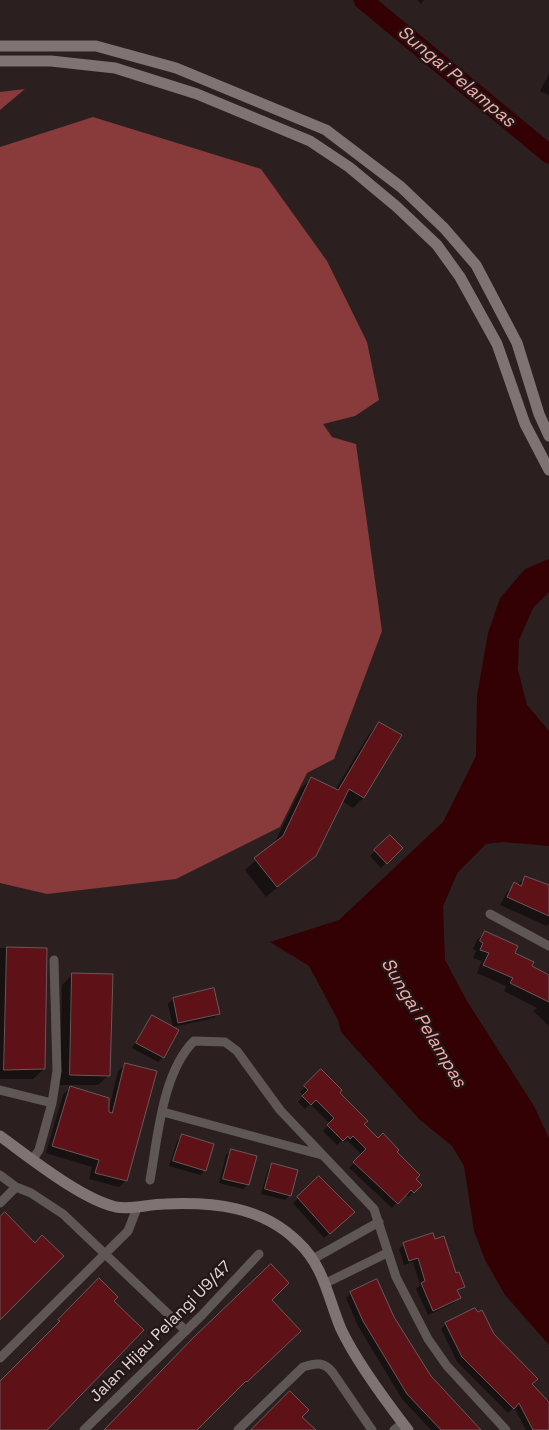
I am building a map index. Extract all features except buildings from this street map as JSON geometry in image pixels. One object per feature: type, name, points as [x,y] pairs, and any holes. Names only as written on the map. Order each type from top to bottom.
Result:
[{"type":"street","points":[[0,46],[96,46],[176,68],[326,130],[401,188],[444,228],[476,265],[517,343],[539,414],[549,436]]},
{"type":"street","points":[[0,61],[51,61],[115,68],[197,94],[310,140],[349,167],[437,245],[460,277],[497,344],[524,424],[549,470]]},
{"type":"street","points":[[490,914],[549,946]]},
{"type":"street","points":[[33,1159],[39,1150],[52,1102],[56,1071],[54,960]]},
{"type":"street","points":[[150,1180],[163,1112],[174,1069],[187,1048],[194,1041],[225,1042],[237,1051],[280,1110],[374,1209],[387,1253],[399,1284],[428,1339],[447,1366],[506,1430]]},
{"type":"street","points":[[0,1090],[52,1102]]},
{"type":"street","points":[[163,1112],[322,1155]]},
{"type":"street","points":[[0,1136],[94,1198],[116,1206],[137,1208],[164,1204],[227,1206],[248,1210],[271,1220],[298,1241],[313,1259],[326,1283],[342,1330],[402,1428]]},
{"type":"street","points":[[0,1175],[16,1187],[44,1200],[63,1214],[186,1331]]},
{"type":"street","points":[[0,1203],[16,1187]]},
{"type":"street","points":[[0,1358],[128,1231],[137,1208]]},
{"type":"street","points":[[313,1259],[379,1222]]},
{"type":"street","points":[[326,1283],[387,1253]]},
{"type":"street","name":"Jalan Hijau Pelangi U9/47","points":[[84,1430],[186,1331],[260,1254]]},
{"type":"street","points":[[238,1430],[303,1367],[321,1363],[333,1372],[372,1430]]},
{"type":"shaded area","points":[[25,89],[0,110],[0,92]]},
{"type":"shaded area","points":[[93,117],[261,169],[327,261],[367,342],[379,400],[355,416],[323,424],[332,437],[356,444],[382,631],[334,759],[307,773],[280,827],[176,879],[47,894],[0,883],[0,147]]},
{"type":"water","points":[[549,559],[549,592],[533,608],[519,640],[518,670],[527,705],[549,731],[549,846],[503,842],[486,844],[458,872],[443,906],[445,960],[467,1001],[534,1106],[549,1138],[549,1345],[505,1295],[485,1260],[474,1231],[464,1166],[452,1146],[419,1119],[341,1032],[338,1020],[309,966],[270,942],[339,920],[443,822],[476,756],[477,696],[488,633],[500,598],[525,569]]},
{"type":"waterway","name":"Sungai Pelampas","points":[[363,0],[549,154]]}]
